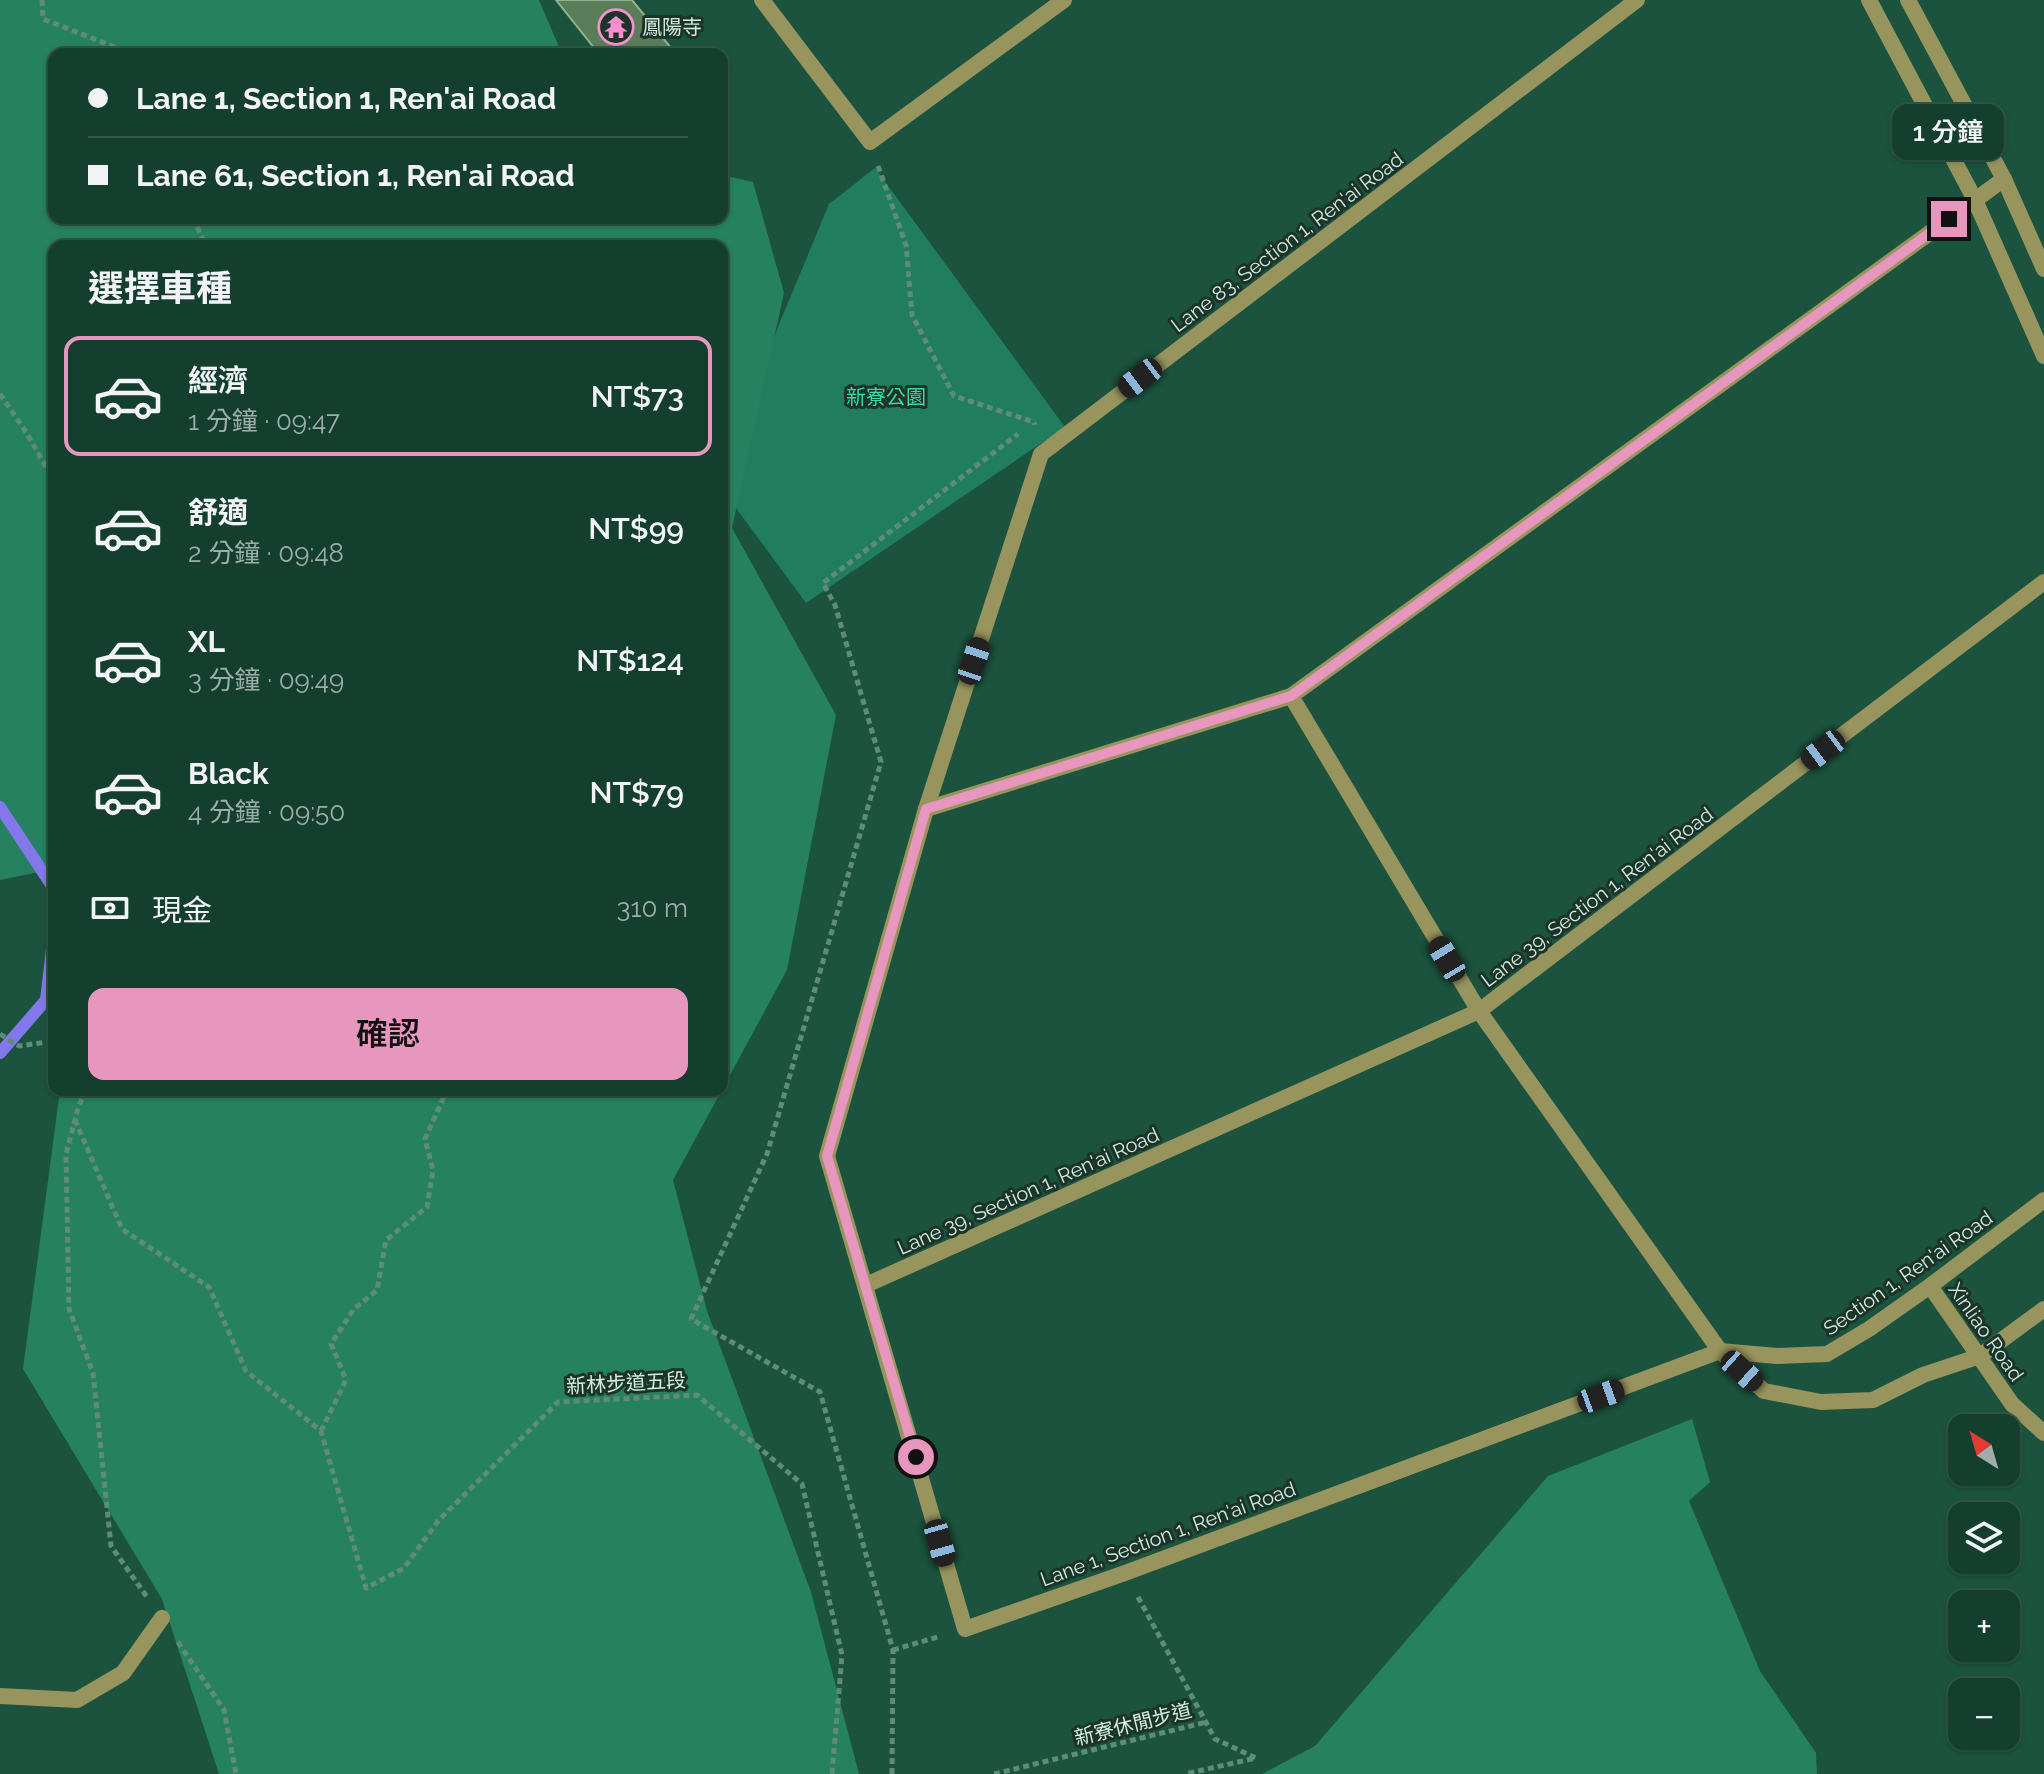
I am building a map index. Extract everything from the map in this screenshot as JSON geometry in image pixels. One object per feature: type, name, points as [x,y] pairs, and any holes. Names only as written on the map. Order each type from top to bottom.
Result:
[{"type":"street","points":[[762,0],[870,142],[1064,0]]},
{"type":"street","name":"Lane 83, Section 1, Ren'ai Road","points":[[1041,454],[1637,0]]},
{"type":"street","points":[[1869,0],[1975,200],[2044,356]]},
{"type":"street","points":[[1908,0],[2004,179],[2044,269]]},
{"type":"street","points":[[926,809],[1291,696],[2004,179]]},
{"type":"street","points":[[965,1629],[827,1156],[926,809],[1041,454]]},
{"type":"street","name":"Lane 39, Section 1, Ren'ai Road","points":[[866,1285],[1479,1011],[2044,582]]},
{"type":"street","points":[[1291,696],[1479,1011],[1720,1351],[1764,1391],[1821,1402],[1873,1400],[1923,1375],[1980,1356],[2044,1309]]},
{"type":"street","name":"Section 1, Ren'ai Road","points":[[1720,1351],[1777,1356],[1827,1354],[1930,1286],[2044,1200]]},
{"type":"street","name":"Xinliao Road","points":[[1930,1286],[2012,1404],[2044,1433]]},
{"type":"street","name":"Lane 1, Section 1, Ren'ai Road","points":[[965,1629],[1125,1573],[1720,1351]]},
{"type":"street","points":[[0,1696],[77,1700],[123,1673],[162,1618]]},
{"type":"path","points":[[42,0],[43,19],[118,48]]},
{"type":"path","points":[[870,142],[906,245],[912,315],[954,396],[1034,422],[1041,454]]},
{"type":"path","points":[[0,394],[48,470]]},
{"type":"path","points":[[0,1034],[19,1046],[48,1042]]},
{"type":"path","points":[[84,1096],[66,1154],[69,1309],[93,1373],[111,1546],[224,1710],[236,1774]]},
{"type":"path","points":[[75,1120],[122,1229],[209,1287],[246,1371],[321,1431],[346,1380],[331,1344],[353,1310],[377,1290],[386,1240],[427,1207],[433,1170],[425,1139],[444,1096]]},
{"type":"path","name":"新林步道五段","points":[[321,1431],[366,1588],[404,1568],[438,1521],[558,1402],[697,1395],[802,1484],[842,1655],[832,1774]]},
{"type":"path","name":"新寮休閒步道","points":[[994,1774],[1207,1722],[1125,1573]]},
{"type":"path","points":[[893,1650],[965,1629]]},
{"type":"path","points":[[1185,1774],[1256,1758],[1215,1739],[1207,1722]]},
{"type":"green space","points":[[0,0],[539,0],[559,48],[48,48],[48,224],[728,224],[728,176],[753,182],[784,293],[732,528],[836,715],[787,970],[728,1079],[728,240],[48,240],[48,870],[0,880]]},
{"type":"green space","name":"新寮公園","points":[[875,168],[1065,427],[806,603],[728,497],[728,448],[829,204]]},
{"type":"green space","points":[[59,1096],[719,1096],[673,1180],[707,1311],[811,1592],[859,1774],[219,1774],[162,1599],[23,1369]]},
{"type":"green space","points":[[1692,1419],[1710,1482],[1689,1501],[1760,1671],[1816,1753],[1817,1774],[1262,1774],[1315,1746],[1548,1476]]},
{"type":"building","name":"鳳陽寺","points":[[556,0],[632,0],[671,48],[594,48]]},
{"type":"waterway","points":[[0,807],[48,880]]},
{"type":"waterway","points":[[0,1053],[46,1000],[48,983]]},
{"type":"place","name":"鳳陽寺","points":[[616,27]]},
{"type":"route","points":[[916,1457],[827,1156],[926,809],[1291,696],[1949,219]]}]
